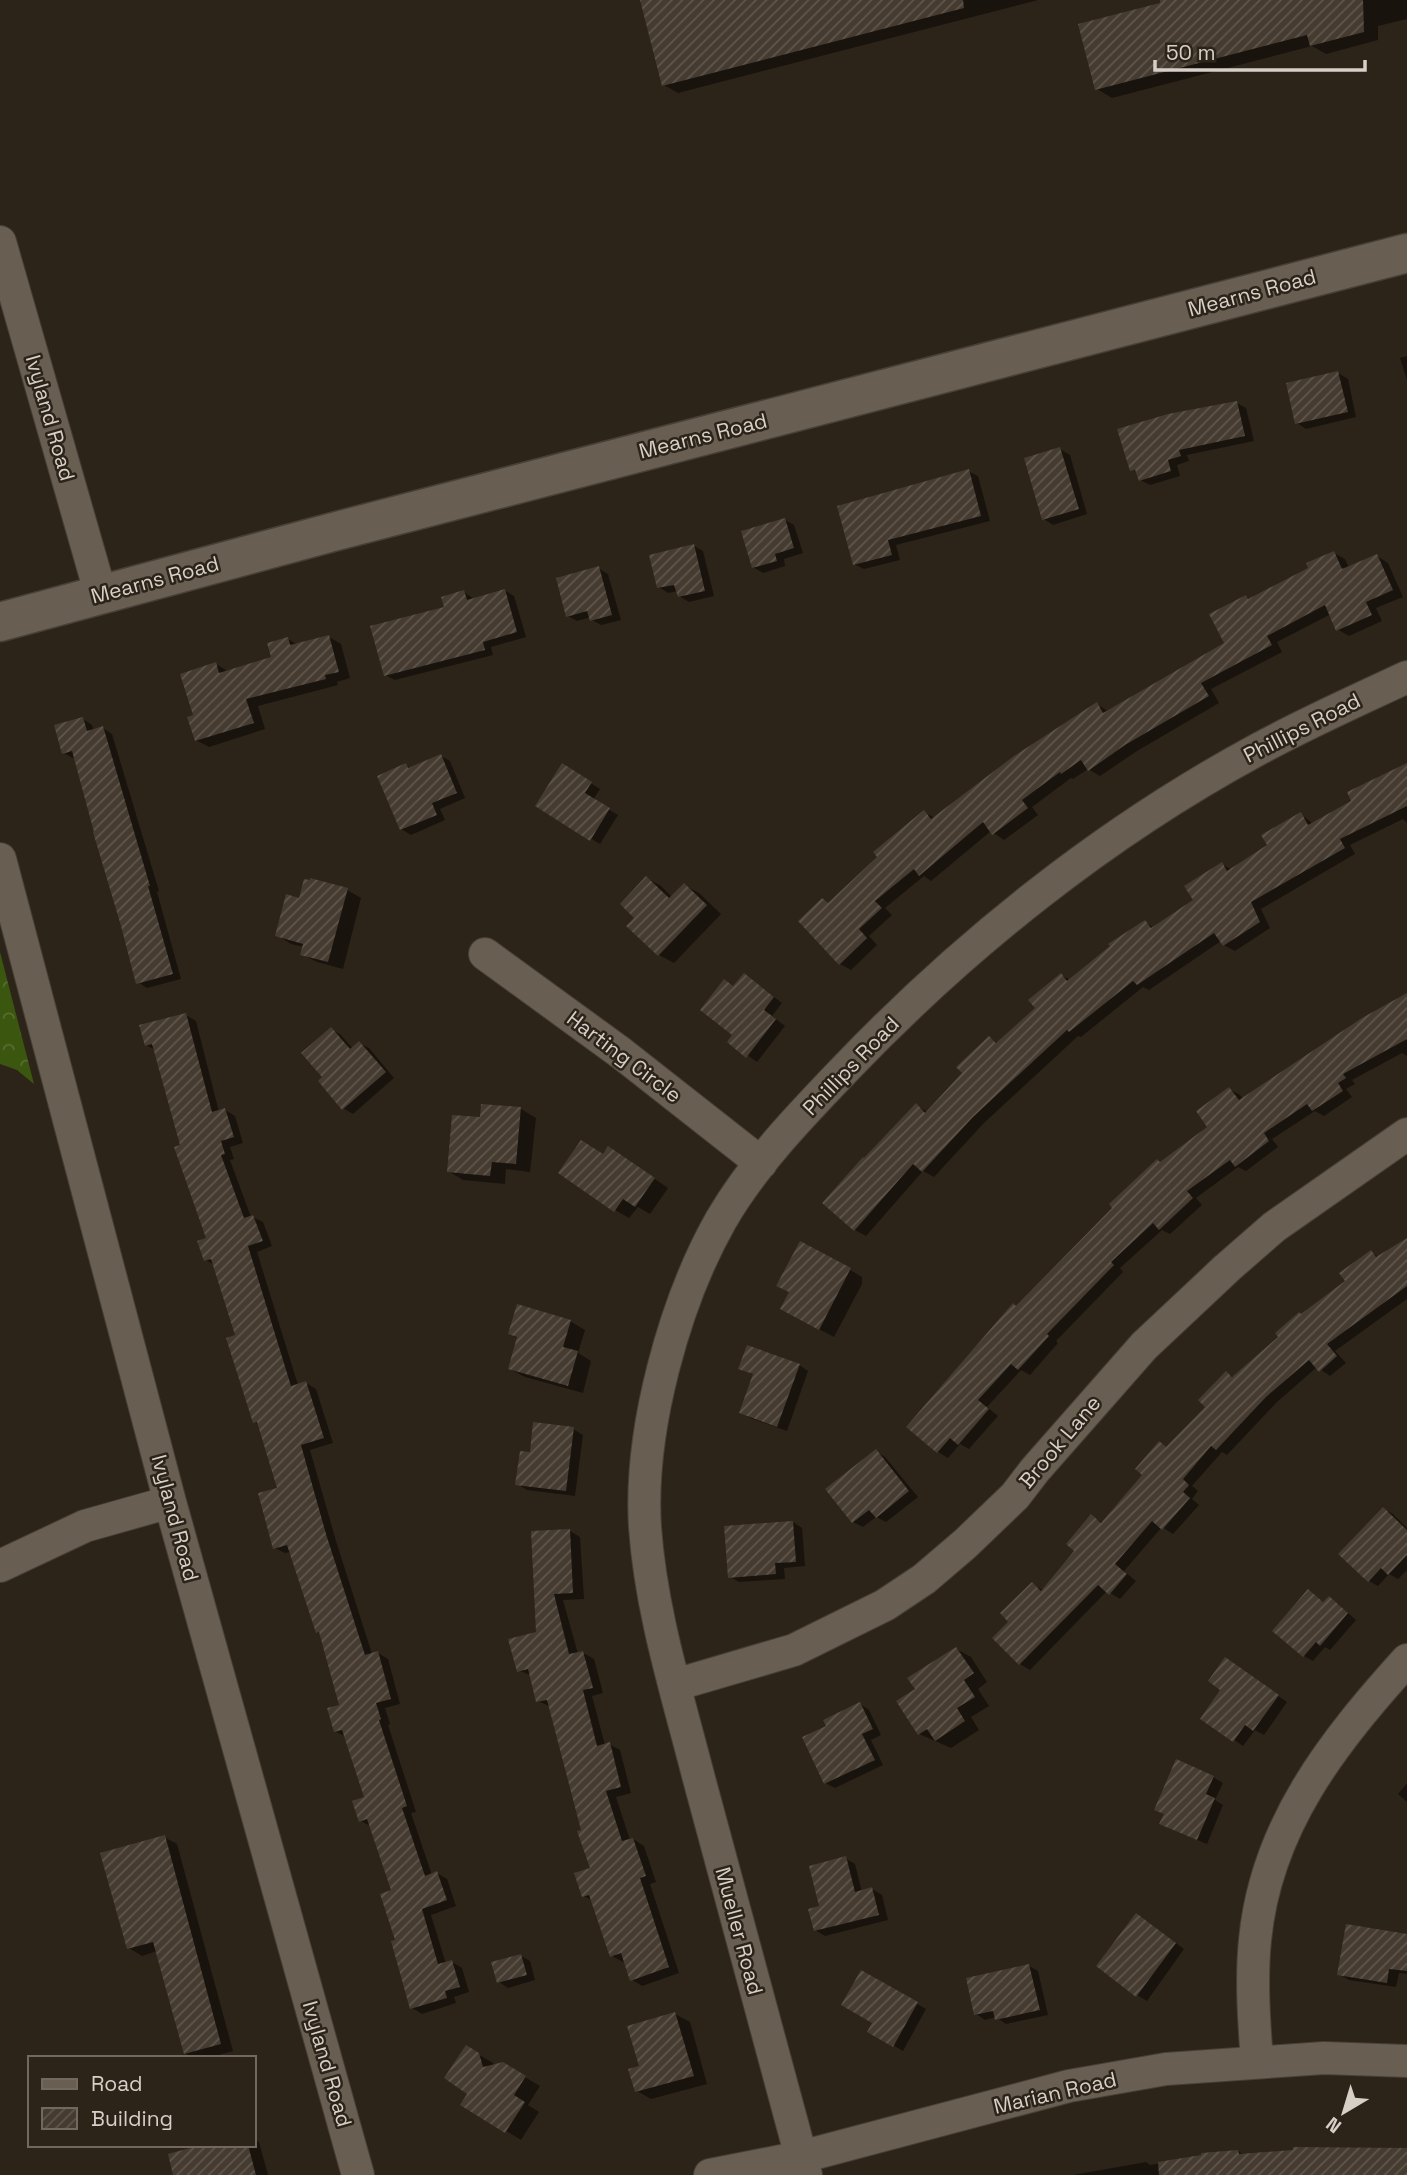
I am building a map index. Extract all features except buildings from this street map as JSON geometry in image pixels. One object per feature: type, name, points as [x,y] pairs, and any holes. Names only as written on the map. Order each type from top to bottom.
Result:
[{"type":"street","name":"Ivyland Road","points":[[0,242],[101,594]]},
{"type":"street","name":"Mearns Road","points":[[0,622],[333,531],[1407,253]]},
{"type":"street","name":"Phillips Road","points":[[674,1685],[653,1600],[645,1527],[644,1478],[654,1416],[673,1333],[698,1263],[724,1215],[761,1163],[816,1099],[903,1012],[1017,911],[1181,794],[1254,751],[1407,677]]},
{"type":"street","name":"Ivyland Road","points":[[0,859],[170,1502],[358,2175]]},
{"type":"street","name":"Harting Circle","points":[[485,954],[621,1053],[761,1163]]},
{"type":"street","name":"Brook Lane","points":[[674,1685],[793,1650],[885,1605],[925,1579],[1015,1496],[1120,1371],[1227,1268],[1274,1227],[1407,1134]]},
{"type":"street","points":[[0,1566],[85,1526],[170,1502]]},
{"type":"street","points":[[1257,2062],[1253,2006],[1255,1940],[1273,1857],[1294,1809],[1321,1764],[1407,1660]]},
{"type":"street","name":"Mueller Road","points":[[674,1685],[737,1927],[804,2166]]},
{"type":"street","name":"Marian Road","points":[[710,2175],[804,2166],[1069,2086],[1167,2069],[1324,2058],[1407,2061]]},
{"type":"green space","points":[[0,952],[34,1084],[17,1070],[0,1064]]}]
